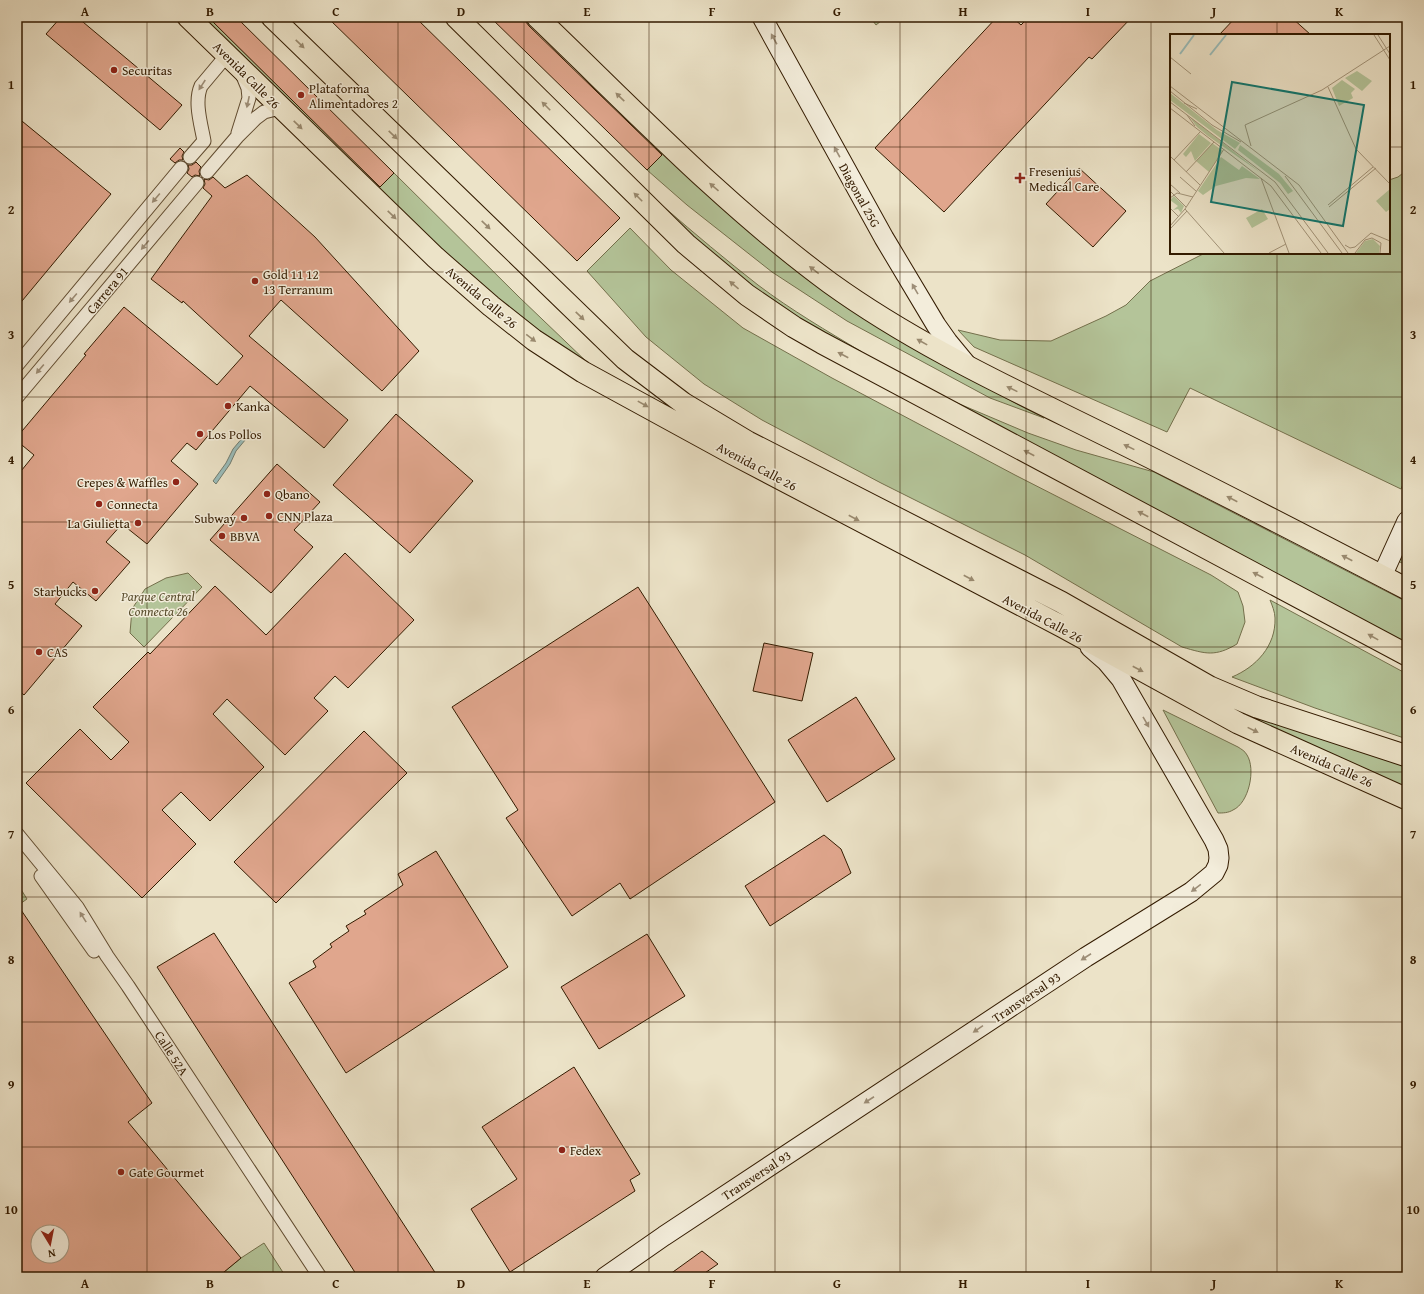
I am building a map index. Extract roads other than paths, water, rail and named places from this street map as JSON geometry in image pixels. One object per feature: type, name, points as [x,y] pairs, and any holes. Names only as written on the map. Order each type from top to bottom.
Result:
[{"type":"main road","name":"Avenida Calle 26","points":[[188,17],[435,257],[491,306],[534,340],[583,372],[1238,723],[1407,799]]},
{"type":"main road","name":"Avenida Calle 26","points":[[272,17],[625,359],[683,403],[748,442],[1061,602],[1210,687],[1257,707],[1407,756]]},
{"type":"main road","points":[[456,17],[686,244],[747,296],[829,347],[1407,655]]},
{"type":"main road","points":[[538,17],[701,176],[774,239],[831,283],[900,330],[969,367],[1164,464],[1407,590]]},
{"type":"main road","name":"Diagonal 25G","points":[[762,17],[884,238],[940,331],[969,367]]},
{"type":"main road","points":[[1382,576],[1407,521]]},
{"type":"main road","name":"Transversal 93","points":[[604,1277],[1086,957],[1192,892],[1214,873],[1219,858],[1218,849],[1214,840],[1121,679],[1106,661],[1079,637]]},
{"type":"street","points":[[220,156],[204,141],[198,100],[199,91],[201,86],[234,62],[248,88],[249,98],[237,136]]},
{"type":"street","points":[[207,172],[237,136],[260,115],[264,112],[280,108]]},
{"type":"street","points":[[190,157],[204,141]]},
{"type":"street","name":"Carrera 91","points":[[17,365],[181,168]]},
{"type":"street","name":"Carrera 91","points":[[17,397],[198,182]]},
{"type":"street","name":"Calle 52A","points":[[17,834],[77,907],[107,956],[320,1277]]},
{"type":"street","name":"Calle 52A","points":[[17,846],[36,868],[102,962],[310,1277]]},
{"type":"water","points":[[249,430],[251,433],[236,451],[230,464],[216,484],[213,481],[226,463],[233,449]]},
{"type":"place","name":"Securitas","points":[[114,70]]},
{"type":"place","name":"Plataforma Alimentadores 2","points":[[301,95]]},
{"type":"place","name":"Fresenius Medical Care","points":[[1020,178]]},
{"type":"place","name":"Gold 11 12 13 Terranum","points":[[255,281]]},
{"type":"place","name":"Kanka","points":[[228,406]]},
{"type":"place","name":"Los Pollos","points":[[200,434]]},
{"type":"place","name":"Crepes & Waffles","points":[[176,482]]},
{"type":"place","name":"Qbano","points":[[267,494]]},
{"type":"place","name":"Connecta","points":[[99,504]]},
{"type":"place","name":"CNN Plaza","points":[[269,516]]},
{"type":"place","name":"Subway","points":[[244,518]]},
{"type":"place","name":"La Giulietta","points":[[138,523]]},
{"type":"place","name":"BBVA","points":[[222,536]]},
{"type":"place","name":"Starbucks","points":[[95,591]]},
{"type":"place","name":"CAS","points":[[39,652]]},
{"type":"place","name":"Fedex","points":[[562,1150]]},
{"type":"place","name":"Gate Gourmet","points":[[121,1172]]},
{"type":"park label","name":"Parque Central Connecta 26","points":[[158,604]]}]
